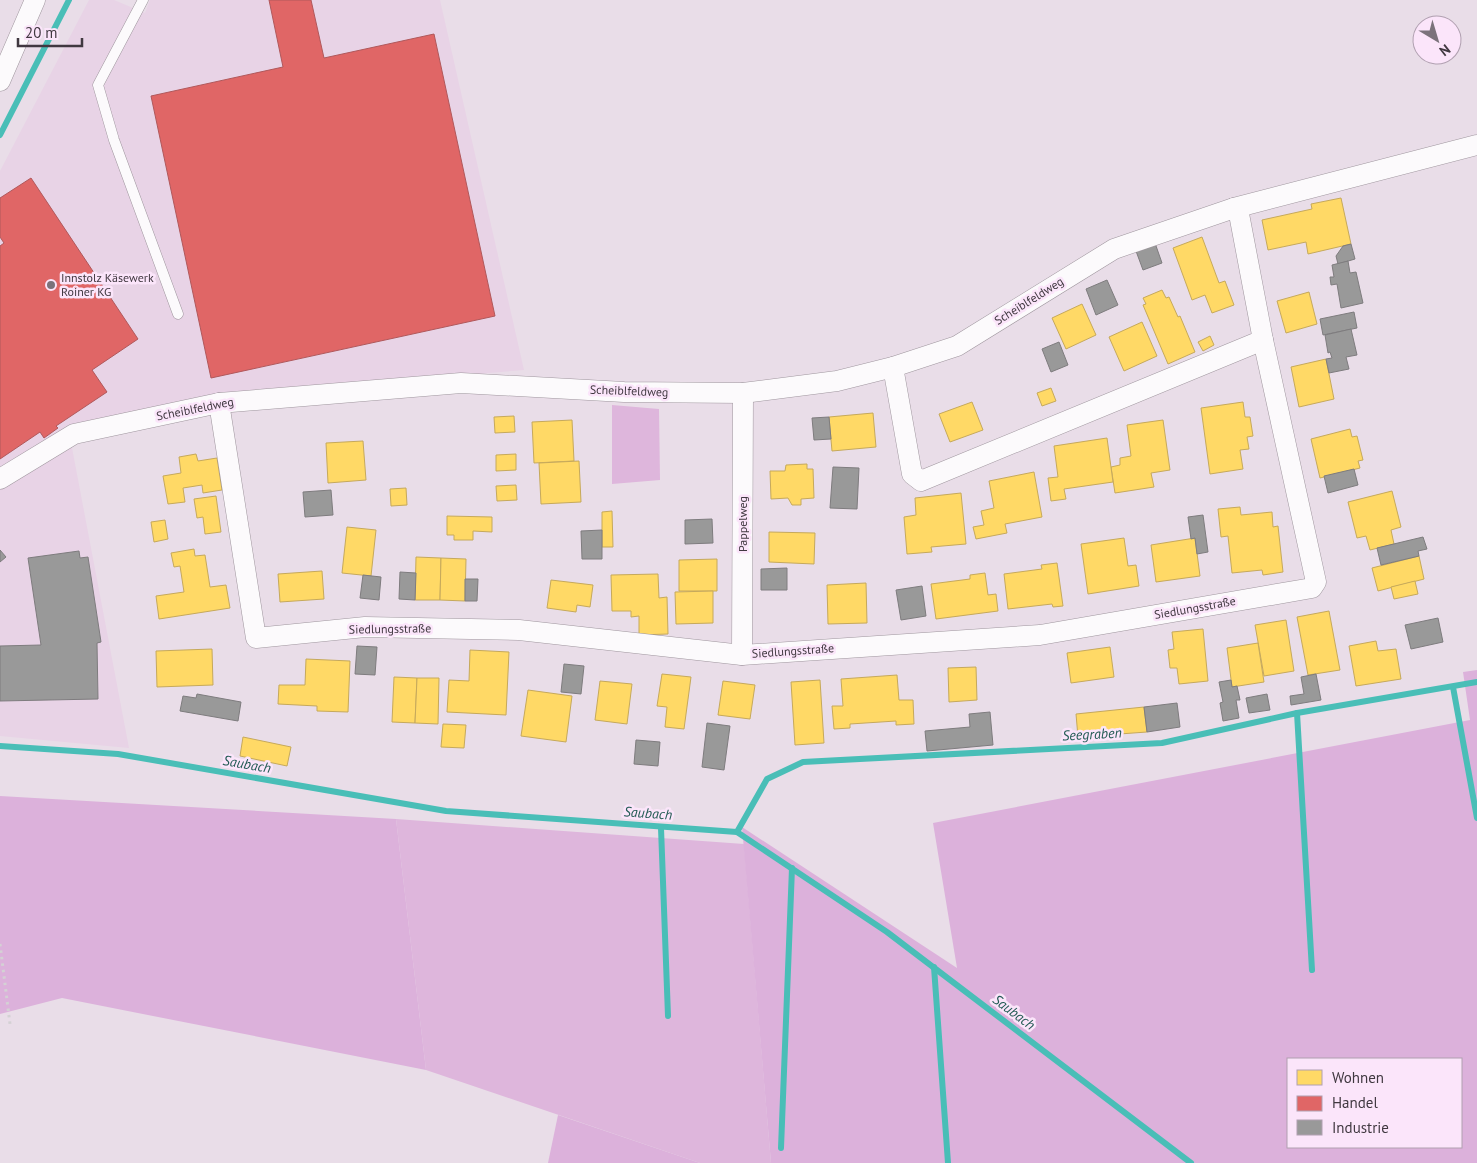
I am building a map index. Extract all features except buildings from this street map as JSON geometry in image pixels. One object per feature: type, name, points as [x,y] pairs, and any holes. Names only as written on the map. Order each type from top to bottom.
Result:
[{"type":"street","points":[[0,81],[35,0]]},
{"type":"street","name":"Scheiblfeldweg","points":[[0,479],[74,434],[219,402],[461,383],[624,392],[743,393],[837,382],[893,367],[957,346],[1114,249],[1234,208],[1477,145]]},
{"type":"street","name":"Siedlungsstraße","points":[[219,402],[256,638],[364,627],[519,630],[742,655],[1040,635],[1312,588],[1316,582],[1263,340],[1239,214],[1234,208]]},
{"type":"street","points":[[893,367],[912,474],[921,481],[1263,340]]},
{"type":"street","name":"Pappelweg","points":[[742,655],[743,393]]},
{"type":"lane","points":[[142,0],[98,85],[114,140],[178,314]]},
{"type":"path","points":[[0,944],[10,1024]]},
{"type":"shaded area","points":[[89,0],[114,0],[145,13],[150,0],[440,0],[524,370],[300,389],[69,432],[129,748],[0,736],[0,171]]},
{"type":"shaded area","points":[[612,405],[659,409],[660,480],[612,484]]},
{"type":"shaded area","points":[[1477,670],[1477,1163],[771,1163],[742,827],[957,968],[933,823],[1470,720],[1463,672]]},
{"type":"shaded area","points":[[0,796],[396,819],[426,1070],[62,998],[0,1014]]},
{"type":"shaded area","points":[[396,819],[744,844],[771,1163],[700,1163],[426,1070]]},
{"type":"shaded area","points":[[558,1115],[700,1163],[548,1163]]},
{"type":"waterway","points":[[0,135],[69,0]]},
{"type":"waterway","name":"Seegraben","points":[[737,832],[767,779],[803,762],[1162,743],[1297,713],[1477,682]]},
{"type":"waterway","points":[[1453,687],[1477,818]]},
{"type":"waterway","points":[[1297,713],[1312,970]]},
{"type":"waterway","name":"Saubach","points":[[0,746],[118,754],[446,811],[737,832],[887,932],[1191,1163]]},
{"type":"waterway","points":[[661,828],[668,1016]]},
{"type":"waterway","points":[[781,1148],[792,868]]},
{"type":"waterway","points":[[934,967],[948,1163]]},
{"type":"place","name":"Innstolz Käsewerk Roiner KG","points":[[51,285]]}]
